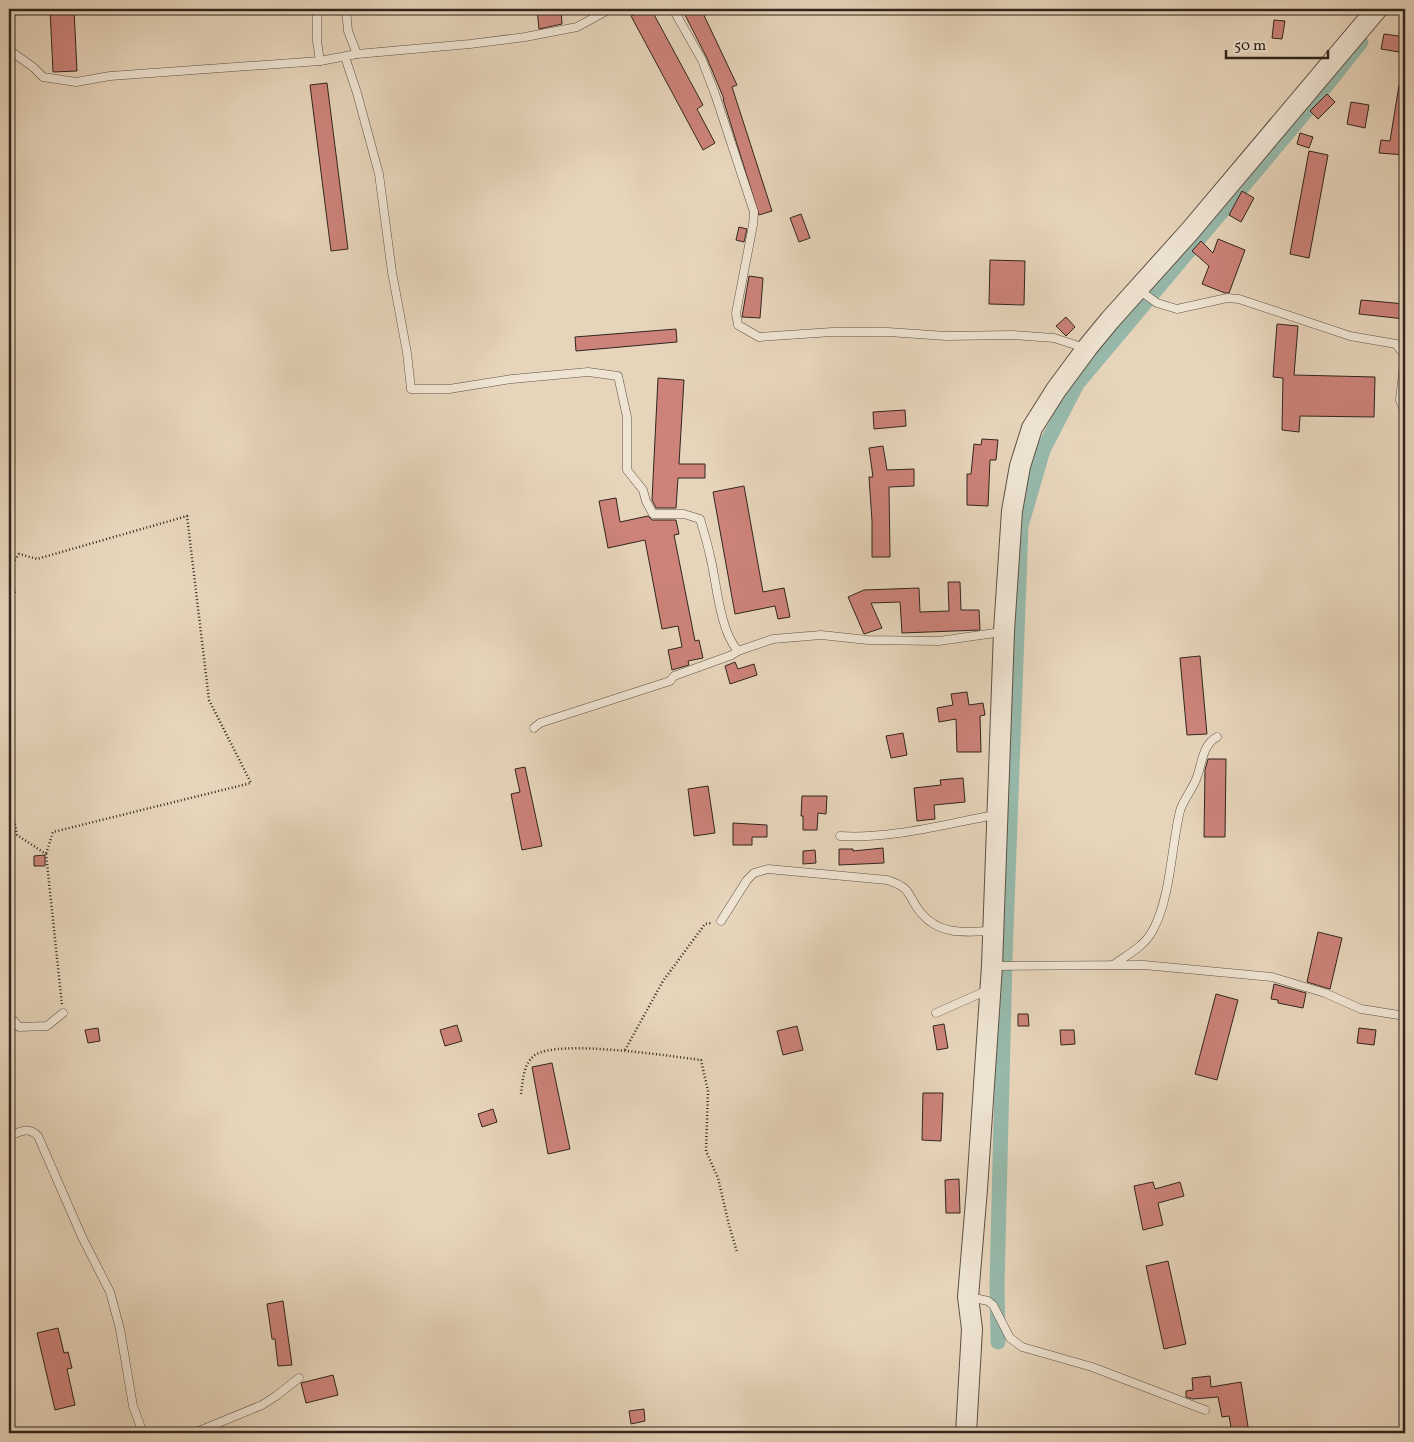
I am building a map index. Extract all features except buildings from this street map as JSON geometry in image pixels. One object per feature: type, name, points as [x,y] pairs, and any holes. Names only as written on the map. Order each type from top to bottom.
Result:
[{"type":"street","points":[[966,1433],[971,1337],[968,1297],[992,966],[1004,631],[1012,511],[1020,466],[1032,428],[1056,390],[1087,348],[1190,231],[1377,9]]},
{"type":"lane","points":[[317,9],[316,41],[320,61]]},
{"type":"lane","points":[[346,9],[348,31],[356,54]]},
{"type":"lane","points":[[9,50],[33,67],[43,77],[76,82],[110,76],[320,61],[356,54],[525,37],[577,27],[610,9]]},
{"type":"lane","points":[[673,9],[702,60],[754,212],[736,313],[738,325],[759,337],[832,332],[1013,336],[1054,338],[1087,348]]},
{"type":"lane","points":[[345,56],[357,93],[378,174],[392,272],[407,353],[411,389],[449,389],[512,379],[588,372],[618,376],[627,417],[627,470],[643,490],[653,514],[684,514],[700,518],[727,632],[733,646],[738,651]]},
{"type":"lane","points":[[1137,289],[1157,303],[1177,309],[1226,298],[1239,299],[1350,336],[1396,344],[1405,356],[1400,400],[1405,413]]},
{"type":"lane","points":[[534,728],[540,724],[670,682],[674,676],[773,639],[821,635],[868,640],[939,641],[1004,631]]},
{"type":"lane","points":[[1113,965],[1144,943],[1153,932],[1160,914],[1181,809],[1192,791],[1201,760],[1209,743],[1217,737]]},
{"type":"lane","points":[[840,836],[860,837],[892,834],[997,814]]},
{"type":"lane","points":[[721,921],[747,880],[754,873],[768,868],[887,880],[900,884],[909,892],[921,913],[940,927],[954,932],[993,931]]},
{"type":"lane","points":[[992,966],[1144,965],[1272,976],[1325,993],[1361,1009],[1405,1016]]},
{"type":"lane","points":[[936,1013],[990,990]]},
{"type":"lane","points":[[9,1015],[19,1027],[47,1026],[63,1014]]},
{"type":"lane","points":[[9,1136],[29,1129],[33,1130],[38,1136],[82,1237],[110,1292],[120,1330],[133,1406],[144,1433]]},
{"type":"lane","points":[[968,1297],[993,1304],[1010,1338],[1022,1347],[1092,1367],[1205,1410]]},
{"type":"lane","points":[[194,1433],[262,1405],[299,1378]]},
{"type":"path","points":[[9,569],[20,554],[37,559],[187,516],[209,700],[251,784],[54,832],[46,854],[63,1014]]},
{"type":"path","points":[[9,580],[15,591],[9,611]]},
{"type":"path","points":[[9,589],[15,591]]},
{"type":"path","points":[[9,793],[17,835],[46,854]]},
{"type":"path","points":[[626,1050],[663,981],[705,924],[721,921]]},
{"type":"path","points":[[521,1094],[526,1064],[537,1054],[562,1048],[626,1050],[701,1060],[708,1091],[706,1151],[718,1178],[728,1225],[737,1252]]},
{"type":"waterway","points":[[998,1342],[997,1285],[1005,958],[1021,526],[1043,450],[1077,384],[1302,116],[1361,42]]}]
